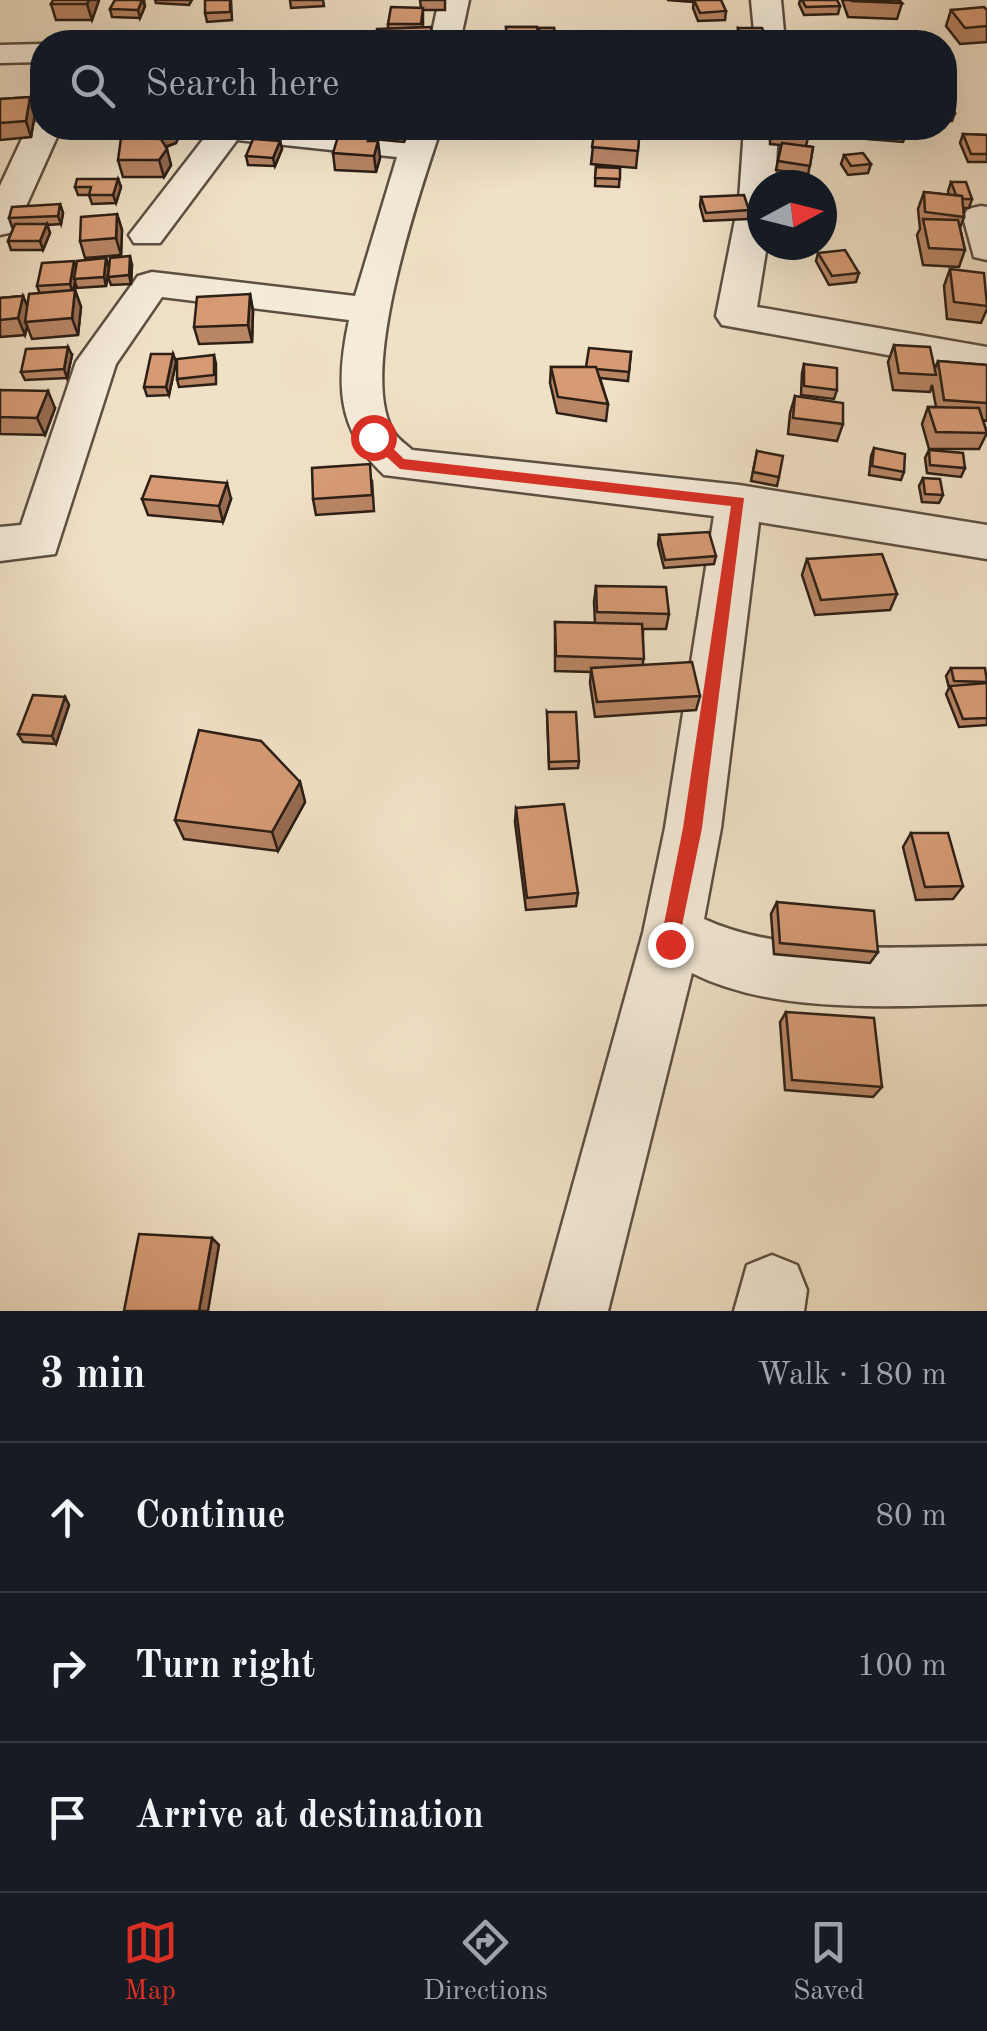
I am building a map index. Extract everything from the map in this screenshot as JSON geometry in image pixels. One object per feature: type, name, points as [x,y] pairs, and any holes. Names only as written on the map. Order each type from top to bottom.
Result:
[{"type":"street","points":[[448,30],[454,0]]},
{"type":"street","points":[[766,0],[769,30]]},
{"type":"street","points":[[0,54],[30,53]]},
{"type":"street","points":[[0,224],[13,171],[35,140]]},
{"type":"street","points":[[147,236],[220,140]]},
{"type":"street","points":[[420,140],[386,237],[371,310],[364,391],[373,437],[400,464],[739,502],[987,542]]},
{"type":"street","points":[[760,140],[757,200],[736,316],[987,360]]},
{"type":"street","points":[[987,218],[981,217],[987,249]]},
{"type":"street","points":[[0,544],[39,542],[96,362],[152,284],[371,310]]},
{"type":"street","points":[[573,1311],[672,933],[692,828],[739,502]]},
{"type":"street","points":[[672,933],[736,964],[878,977],[987,974]]},
{"type":"building","points":[[53,0],[89,0],[87,4],[51,4]]},
{"type":"building","points":[[115,0],[142,0],[138,10],[110,9]]},
{"type":"building","points":[[205,0],[230,0],[230,12],[205,13]]},
{"type":"building","points":[[694,0],[721,0],[726,11],[700,13]]},
{"type":"building","points":[[802,0],[837,0],[840,6],[806,7]]},
{"type":"building","points":[[899,0],[902,3],[852,1]]},
{"type":"building","points":[[391,7],[423,8],[421,24],[388,24]]},
{"type":"building","points":[[984,7],[987,26],[965,28],[951,10]]},
{"type":"building","points":[[431,27],[431,30],[377,30]]},
{"type":"building","points":[[506,27],[537,30],[506,30]]},
{"type":"building","points":[[30,97],[26,121],[0,123],[0,99]]},
{"type":"building","points":[[963,134],[987,135],[987,154],[971,154]]},
{"type":"building","points":[[121,140],[162,140],[167,149],[159,160],[118,160]]},
{"type":"building","points":[[253,140],[280,141],[273,158],[246,156]]},
{"type":"building","points":[[337,140],[378,141],[374,156],[333,153]]},
{"type":"building","points":[[593,140],[639,140],[638,151],[592,147]]},
{"type":"building","points":[[782,143],[813,147],[810,166],[778,161]]},
{"type":"building","points":[[863,153],[871,164],[851,166],[844,155]]},
{"type":"building","points":[[596,167],[620,168],[620,179],[595,178]]},
{"type":"building","points":[[77,179],[118,179],[113,195],[89,195],[91,187],[75,187]]},
{"type":"building","points":[[951,182],[966,182],[972,199],[956,195]]},
{"type":"building","points":[[924,192],[962,196],[964,217],[925,212]]},
{"type":"building","points":[[744,195],[747,210],[706,213],[701,197]]},
{"type":"building","points":[[60,204],[58,216],[9,218],[12,207]]},
{"type":"building","points":[[117,214],[116,238],[80,241],[81,217]]},
{"type":"building","points":[[923,219],[958,220],[965,250],[929,248]]},
{"type":"building","points":[[15,224],[47,224],[40,241],[8,241]]},
{"type":"building","points":[[845,250],[859,273],[832,276],[822,260],[837,260],[837,251]]},
{"type":"building","points":[[130,256],[129,275],[108,277],[110,258]]},
{"type":"building","points":[[106,258],[104,277],[74,279],[77,261]]},
{"type":"building","points":[[74,261],[70,284],[37,286],[42,263]]},
{"type":"building","points":[[950,269],[984,273],[987,306],[954,302]]},
{"type":"building","points":[[75,290],[72,318],[25,322],[29,294]]},
{"type":"building","points":[[250,294],[248,325],[194,327],[197,297]]},
{"type":"building","points":[[23,296],[18,318],[0,320],[0,298]]},
{"type":"building","points":[[894,345],[930,347],[936,375],[899,373]]},
{"type":"building","points":[[68,347],[64,369],[21,372],[26,349]]},
{"type":"building","points":[[589,348],[631,352],[629,372],[586,367]]},
{"type":"building","points":[[151,354],[173,354],[166,387],[144,387]]},
{"type":"building","points":[[214,355],[214,375],[177,379],[177,359]]},
{"type":"building","points":[[938,361],[987,365],[987,403],[944,400]]},
{"type":"building","points":[[804,364],[837,368],[837,390],[804,386]]},
{"type":"building","points":[[551,367],[596,367],[608,404],[558,397]]},
{"type":"building","points":[[0,390],[48,391],[37,418],[0,417]]},
{"type":"building","points":[[795,396],[843,403],[843,424],[793,418]]},
{"type":"building","points":[[928,407],[979,408],[987,433],[936,432]]},
{"type":"building","points":[[874,448],[905,454],[904,472],[872,466]]},
{"type":"building","points":[[929,450],[963,453],[965,468],[930,465]]},
{"type":"building","points":[[757,451],[783,456],[779,477],[753,472]]},
{"type":"building","points":[[370,464],[372,495],[313,499],[312,468]]},
{"type":"building","points":[[151,476],[227,483],[219,506],[142,499]]},
{"type":"building","points":[[923,478],[940,479],[943,495],[925,494]]},
{"type":"building","points":[[709,532],[716,556],[665,560],[659,535]]},
{"type":"building","points":[[882,554],[897,594],[821,600],[807,559]]},
{"type":"building","points":[[596,586],[666,587],[669,614],[597,612]]},
{"type":"building","points":[[555,622],[642,624],[644,659],[556,656]]},
{"type":"building","points":[[692,662],[700,696],[597,702],[591,668]]},
{"type":"building","points":[[951,668],[985,668],[987,682],[954,681]]},
{"type":"building","points":[[987,683],[987,718],[963,719],[950,686]]},
{"type":"building","points":[[33,695],[65,697],[52,736],[18,734]]},
{"type":"building","points":[[547,712],[576,712],[579,761],[549,762]]},
{"type":"building","points":[[199,730],[261,741],[300,782],[272,832],[175,820]]},
{"type":"building","points":[[564,804],[578,893],[527,898],[516,808]]},
{"type":"building","points":[[911,833],[948,833],[963,886],[925,887]]},
{"type":"building","points":[[777,902],[874,911],[878,952],[780,943]]},
{"type":"building","points":[[786,1012],[874,1018],[882,1087],[792,1080]]},
{"type":"building","points":[[139,1234],[212,1238],[199,1311],[124,1311]]},
{"type":"route","points":[[373,437],[400,464],[739,502],[692,828],[670,944]]}]
